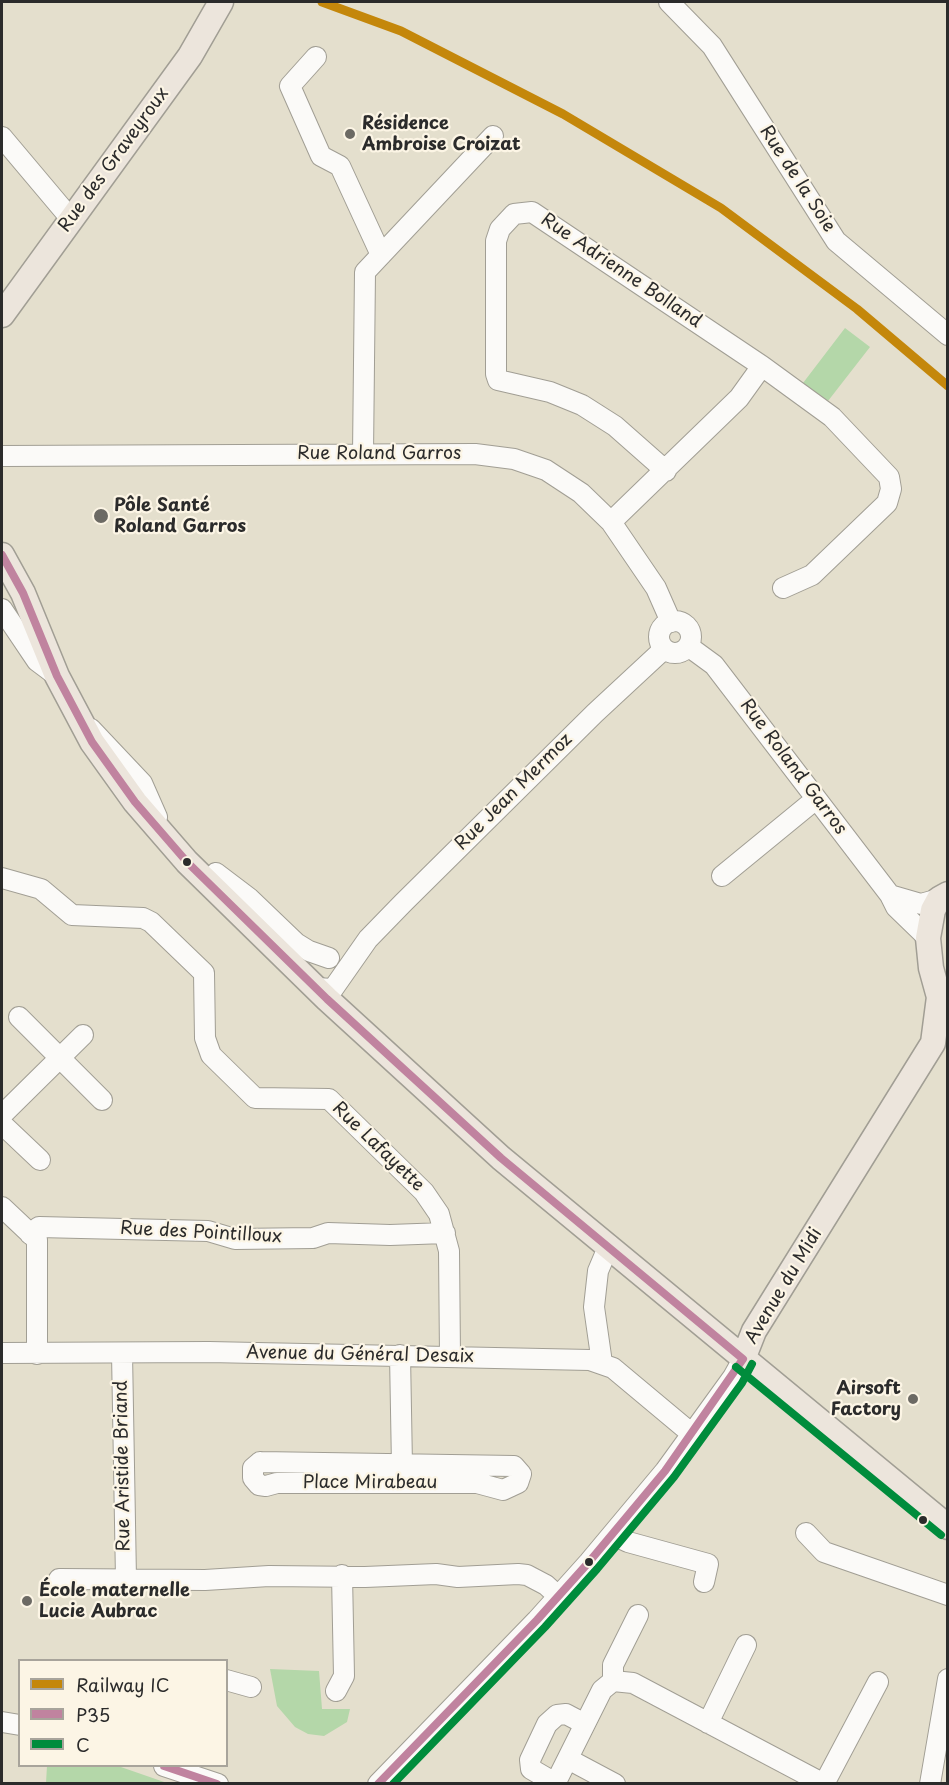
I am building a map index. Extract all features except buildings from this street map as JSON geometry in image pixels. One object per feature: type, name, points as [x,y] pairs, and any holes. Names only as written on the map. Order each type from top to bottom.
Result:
[{"type":"main road","name":"Rue des Graveyroux","points":[[2,315],[170,84],[204,34],[221,2]]},
{"type":"main road","points":[[2,555],[22,593],[57,676],[77,716],[92,742],[135,802],[187,862],[325,984]]},
{"type":"main road","points":[[2,584],[57,676]]},
{"type":"main road","points":[[135,802],[157,817],[216,873],[501,1158],[948,1527]]},
{"type":"main road","points":[[943,1002],[931,968],[928,938],[929,924],[945,893]]},
{"type":"main road","name":"Avenue du Midi","points":[[743,1359],[754,1331],[940,1038],[943,1002]]},
{"type":"street","name":"Rue de la Soie","points":[[669,2],[712,46],[836,241],[948,335]]},
{"type":"street","points":[[316,57],[290,86],[321,156],[340,166],[381,255]]},
{"type":"street","points":[[363,454],[365,272],[493,136]]},
{"type":"street","points":[[2,137],[71,219]]},
{"type":"street","name":"Rue Adrienne Bolland","points":[[666,471],[615,426],[582,405],[550,392],[498,380],[496,374],[496,252],[500,229],[514,214],[532,212],[762,366]]},
{"type":"street","points":[[611,522],[739,398],[762,366],[832,417],[889,477],[891,489],[887,503],[812,575],[783,588]]},
{"type":"street","name":"Rue Roland Garros","points":[[4,458],[475,454],[514,459],[546,470],[581,493],[611,522],[656,588],[671,622]]},
{"type":"street","points":[[2,609],[8,629],[37,661],[57,676]]},
{"type":"street","points":[[678,621],[690,631],[688,646],[676,653],[664,649],[659,637],[665,625],[678,621]]},
{"type":"street","name":"Rue Roland Garros","points":[[688,646],[714,665],[890,895],[896,908],[928,938]]},
{"type":"street","name":"Rue Jean Mermoz","points":[[325,984],[595,713],[664,649]]},
{"type":"street","points":[[77,716],[111,748],[142,783],[157,817]]},
{"type":"street","points":[[722,876],[816,799]]},
{"type":"street","name":"Rue Lafayette","points":[[2,878],[41,889],[72,915],[143,918],[151,922],[204,973],[205,1038],[211,1055],[255,1098],[329,1099],[424,1192],[433,1203],[445,1233],[449,1251],[450,1356]]},
{"type":"street","points":[[890,895],[921,904],[945,893]]},
{"type":"street","name":"Rue Jean Mermoz","points":[[325,984],[368,939]]},
{"type":"street","points":[[19,1017],[102,1100]]},
{"type":"street","points":[[2,1115],[83,1035]]},
{"type":"street","points":[[2,1124],[39,1160]]},
{"type":"street","points":[[2,1207],[37,1240],[38,1354]]},
{"type":"street","name":"Rue des Pointilloux","points":[[30,1234],[39,1227],[208,1230],[235,1239],[313,1238],[328,1233],[390,1235],[445,1233]]},
{"type":"street","points":[[602,1363],[594,1307],[598,1271],[609,1245]]},
{"type":"street","name":"Avenue du Général Desaix","points":[[2,1353],[400,1355],[577,1359],[602,1363],[613,1368],[692,1434]]},
{"type":"street","name":"Rue Aristide Briand","points":[[122,1353],[126,1579]]},
{"type":"street","name":"Place Mirabeau","points":[[400,1355],[402,1466]]},
{"type":"street","name":"Avenue du Midi","points":[[388,1780],[613,1535],[692,1434],[743,1359]]},
{"type":"street","name":"Place Mirabeau","points":[[260,1462],[402,1466],[514,1466],[520,1471],[520,1478],[518,1483],[503,1490],[477,1483],[277,1482],[266,1486],[255,1482],[252,1473],[256,1464],[260,1462]]},
{"type":"street","points":[[806,1533],[824,1552],[948,1595]]},
{"type":"street","points":[[613,1535],[628,1542],[708,1564],[704,1582]]},
{"type":"street","points":[[59,1579],[206,1580],[342,1575],[376,1577],[436,1574],[458,1577],[518,1574],[527,1575],[546,1585],[558,1596]]},
{"type":"street","points":[[336,1691],[344,1676],[342,1575]]},
{"type":"street","points":[[613,1681],[613,1665],[638,1615]]},
{"type":"street","points":[[708,1723],[746,1646]]},
{"type":"street","points":[[930,1784],[948,1679]]},
{"type":"street","points":[[228,1681],[251,1687]]},
{"type":"street","points":[[585,1724],[566,1714],[557,1715],[548,1724],[530,1760],[531,1769],[555,1783],[568,1759],[602,1690],[613,1681],[633,1683],[824,1784],[878,1682]]},
{"type":"street","points":[[2,1722],[18,1725]]},
{"type":"street","points":[[568,1759],[615,1784]]},
{"type":"street","points":[[167,1767],[218,1784]]},
{"type":"green space","points":[[845,328],[870,347],[828,401],[803,383]]},
{"type":"green space","points":[[270,1669],[319,1671],[322,1709],[350,1709],[347,1722],[324,1736],[308,1734],[295,1727],[277,1706]]},
{"type":"green space","points":[[47,1767],[121,1767],[167,1783],[46,1783]]},
{"type":"rail line","name":"IC","points":[[322,2],[401,31],[563,114],[721,208],[857,309],[948,386]]},
{"type":"transit line","name":"P35","points":[[2,555],[23,593],[57,676],[92,742],[135,802],[187,862],[327,999],[501,1158],[743,1359]]},
{"type":"transit line","name":"P35","points":[[378,1784],[537,1620],[589,1562],[665,1471],[743,1359]]},
{"type":"transit line","name":"C","points":[[393,1784],[545,1627],[597,1569],[674,1477],[742,1383],[752,1364]]},
{"type":"transit line","name":"C","points":[[736,1367],[941,1535]]},
{"type":"transit line","name":"P35","points":[[167,1767],[217,1784]]},
{"type":"place","name":"Résidence Ambroise Croizat","points":[[350,134]]},
{"type":"place","name":"Pôle Santé Roland Garros","points":[[101,516]]},
{"type":"place","name":"Airsoft Factory","points":[[913,1399]]},
{"type":"place","name":"École maternelle Lucie Aubrac","points":[[27,1601]]}]
